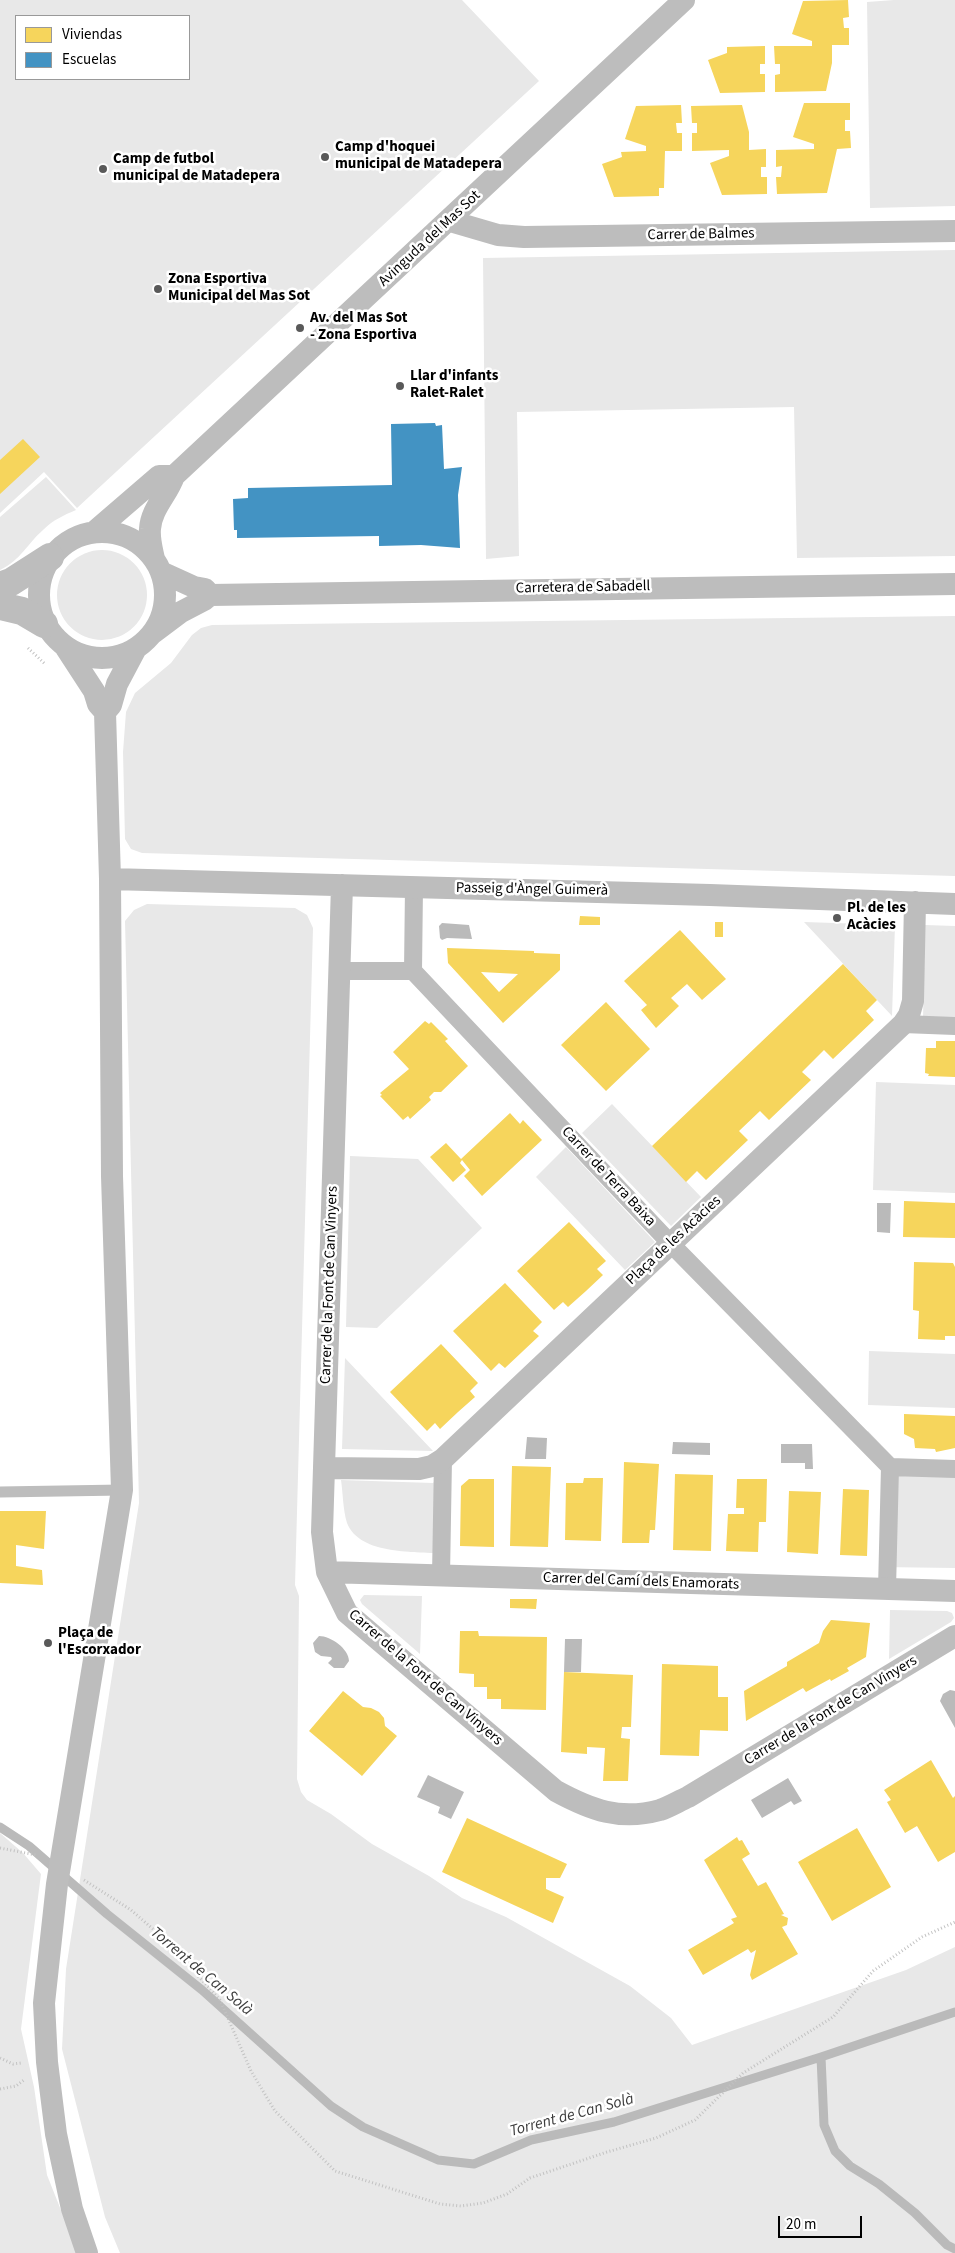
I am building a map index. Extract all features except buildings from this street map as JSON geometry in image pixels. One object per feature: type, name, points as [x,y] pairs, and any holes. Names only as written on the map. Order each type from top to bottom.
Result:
[{"type":"street","name":"Avinguda del Mas Sot","points":[[158,566],[150,527],[153,516],[169,490],[174,476],[684,0]]},
{"type":"street","name":"Carrer de Balmes","points":[[450,220],[498,235],[524,237],[955,231]]},
{"type":"street","name":"Avinguda del Mas Sot","points":[[94,532],[158,476],[174,476]]},
{"type":"street","points":[[106,712],[98,704],[94,691],[66,648],[53,637],[44,624],[39,607],[38,590],[42,573],[50,558],[62,545],[78,536],[94,532],[112,532],[128,537],[143,547],[158,566],[165,587],[165,604],[161,619],[153,633]]},
{"type":"street","points":[[0,586],[11,582],[50,558]]},
{"type":"street","name":"Carretera de Sabadell","points":[[158,566],[194,587],[205,589],[210,595],[955,584]]},
{"type":"street","points":[[87,2253],[72,2209],[56,2134],[45,2040],[44,2003],[57,1884],[69,1822],[122,1490],[112,1176],[110,879],[106,712],[111,705],[117,684],[136,650],[153,633],[181,612],[210,595]]},
{"type":"street","points":[[0,606],[22,611],[44,624]]},
{"type":"street","points":[[66,648],[93,658],[115,657],[136,650]]},
{"type":"street","name":"Passeig d'Àngel Guimerà","points":[[110,879],[710,894],[955,904]]},
{"type":"street","name":"Carrer de la Font de Can Vinyers","points":[[342,885],[322,1532],[327,1572],[347,1613],[556,1791],[589,1808],[618,1815],[660,1810],[688,1796],[955,1636]]},
{"type":"street","points":[[340,971],[413,971],[414,887]]},
{"type":"street","name":"Plaça de les Acàcies","points":[[324,1468],[420,1469],[432,1466],[443,1459],[903,1024],[910,1015],[913,1001],[915,902]]},
{"type":"street","name":"Carrer de Terra Baixa","points":[[413,971],[671,1244],[890,1467]]},
{"type":"street","points":[[903,1024],[955,1026]]},
{"type":"street","points":[[441,1576],[443,1459]]},
{"type":"street","points":[[887,1589],[890,1467],[955,1469]]},
{"type":"street","name":"Carrer del Camí dels Enamorats","points":[[327,1572],[955,1591]]},
{"type":"lane","points":[[0,1492],[122,1490]]},
{"type":"path","points":[[26,646],[36,658],[51,668]]},
{"type":"path","points":[[0,1848],[32,1853],[40,1857]]},
{"type":"path","points":[[80,1878],[131,1910],[176,1949],[220,2000],[251,2070],[275,2111],[335,2171],[440,2204],[461,2206],[483,2204],[507,2194],[530,2178],[656,2138],[695,2120],[743,2073],[833,2017],[873,1971],[922,1937],[955,1922]]},
{"type":"shaded area","name":"Zona Esportiva Municipal del Mas Sot","points":[[0,0],[462,0],[539,81],[77,508],[44,472],[0,513]]},
{"type":"shaded area","points":[[955,0],[955,206],[870,208],[867,2]]},
{"type":"shaded area","points":[[955,250],[955,556],[797,558],[794,407],[517,412],[519,556],[486,559],[483,258]]},
{"type":"shaded area","points":[[46,477],[76,510],[51,523],[37,535],[19,557],[0,570],[0,517]]},
{"type":"shaded area","points":[[102,550],[119,554],[134,563],[143,578],[147,595],[143,612],[134,627],[119,636],[102,640],[85,636],[70,627],[61,612],[57,595],[61,578],[70,563],[85,554]]},
{"type":"shaded area","points":[[955,616],[955,876],[142,853],[131,849],[125,839],[123,752],[126,712],[135,693],[171,663],[192,635],[201,628],[212,625]]},
{"type":"shaded area","points":[[147,904],[295,908],[307,915],[313,928],[295,1585],[299,1596],[297,1779],[301,1792],[307,1800],[331,1814],[372,1844],[429,1876],[462,1898],[506,1917],[630,1986],[671,2018],[692,2045],[906,1970],[955,1947],[955,2253],[120,2253],[105,2217],[62,2049],[66,1969],[139,1503],[125,921],[134,910]]},
{"type":"shaded area","points":[[804,922],[895,925],[892,1016]]},
{"type":"shaded area","points":[[442,923],[469,925],[472,939],[447,938],[442,940],[440,938],[439,926]]},
{"type":"shaded area","points":[[925,925],[955,926],[955,1032],[923,1019]]},
{"type":"shaded area","points":[[876,1082],[955,1085],[955,1193],[873,1190]]},
{"type":"shaded area","points":[[612,1104],[701,1197],[671,1226],[582,1133]]},
{"type":"shaded area","points":[[566,1147],[655,1242],[625,1270],[536,1177]]},
{"type":"shaded area","points":[[350,1156],[418,1159],[482,1228],[377,1328],[346,1327]]},
{"type":"shaded area","points":[[877,1203],[891,1203],[890,1233],[877,1232]]},
{"type":"shaded area","points":[[869,1351],[955,1354],[955,1408],[868,1405]]},
{"type":"shaded area","points":[[345,1358],[433,1451],[342,1449]]},
{"type":"shaded area","points":[[868,1431],[895,1459],[955,1461],[955,1568],[880,1567],[883,1471],[856,1442]]},
{"type":"shaded area","points":[[527,1437],[547,1438],[546,1459],[525,1459]]},
{"type":"shaded area","points":[[673,1442],[710,1443],[710,1455],[672,1454]]},
{"type":"shaded area","points":[[781,1444],[812,1444],[813,1469],[805,1469],[805,1463],[781,1463]]},
{"type":"shaded area","points":[[446,1471],[446,1554],[405,1552],[376,1547],[354,1534],[347,1523],[341,1480],[433,1483]]},
{"type":"shaded area","points":[[364,1595],[422,1596],[420,1654],[362,1604],[360,1600]]},
{"type":"shaded area","points":[[890,1610],[947,1611],[952,1613],[954,1618],[951,1622],[889,1659]]},
{"type":"shaded area","points":[[319,1636],[329,1638],[343,1648],[349,1661],[344,1668],[334,1668],[328,1663],[332,1659],[331,1657],[321,1656],[315,1652],[313,1643]]},
{"type":"shaded area","points":[[565,1639],[582,1639],[581,1672],[564,1672]]},
{"type":"shaded area","points":[[950,1690],[955,1691],[955,1728],[940,1701],[943,1694]]},
{"type":"shaded area","points":[[428,1775],[464,1792],[451,1819],[438,1813],[440,1807],[417,1797]]},
{"type":"shaded area","points":[[788,1778],[802,1801],[794,1805],[791,1801],[762,1818],[751,1800]]},
{"type":"shaded area","points":[[0,1833],[23,1853],[41,1874],[21,2029],[34,2087],[47,2175],[78,2253],[0,2253]]},
{"type":"waterway","name":"Torrent de Can Solà","points":[[0,1827],[29,1846],[107,1914],[202,1990],[331,2106],[363,2127],[438,2160],[474,2164],[531,2140],[614,2122],[821,2057],[955,2012]]},
{"type":"waterway","points":[[821,2057],[824,2125],[835,2151],[850,2166],[879,2184],[915,2213],[947,2245],[955,2249]]},
{"type":"place","name":"Camp d'hoquei municipal de Matadepera","points":[[325,157]]},
{"type":"place","name":"Camp de futbol municipal de Matadepera","points":[[103,169]]},
{"type":"place","name":"Zona Esportiva Municipal del Mas Sot","points":[[158,289]]},
{"type":"place","name":"Av. del Mas Sot - Zona Esportiva","points":[[300,328]]},
{"type":"place","name":"Llar d'infants Ralet-Ralet","points":[[400,386]]},
{"type":"place","name":"Pl. de les Acàcies","points":[[837,918]]},
{"type":"place","name":"Plaça de l'Escorxador","points":[[48,1643]]}]
